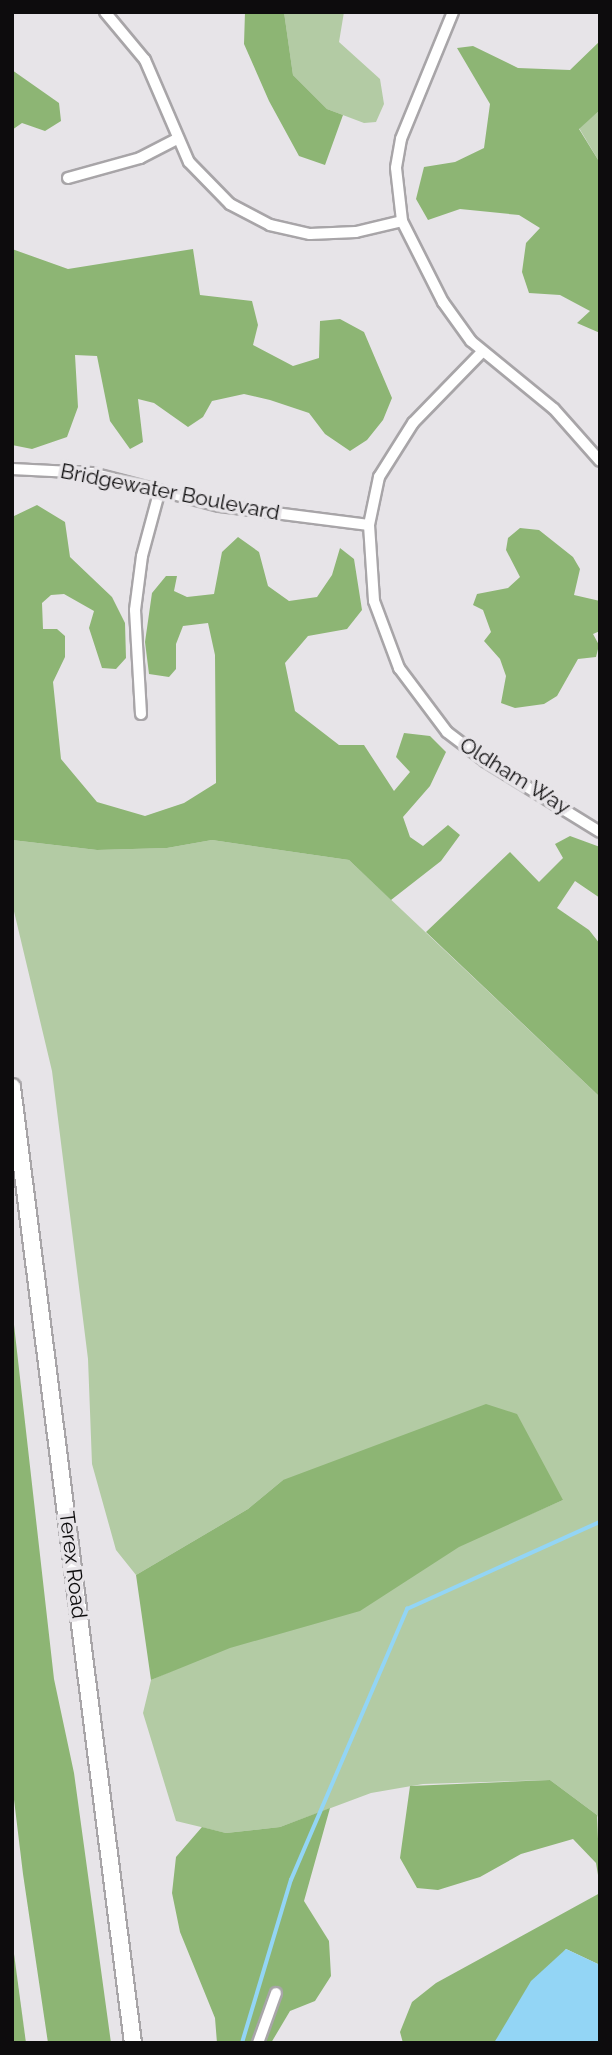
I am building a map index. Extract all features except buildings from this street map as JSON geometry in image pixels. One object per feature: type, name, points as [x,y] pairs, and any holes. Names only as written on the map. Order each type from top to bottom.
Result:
[{"type":"main road","name":"Terex Road","points":[[12,1087],[133,2043]]},
{"type":"street","points":[[105,12],[145,60],[177,139],[213,189],[249,216],[270,225],[331,235],[402,221]]},
{"type":"street","points":[[453,12],[401,139],[396,168],[402,221],[443,302],[482,352],[554,409],[600,461]]},
{"type":"street","points":[[68,178],[140,158],[177,139]]},
{"type":"street","name":"Oldham Way","points":[[482,352],[413,423],[390,454],[369,525],[370,576],[379,622],[399,668],[429,712],[467,749],[600,832]]},
{"type":"street","name":"Bridgewater Boulevard","points":[[12,469],[92,473],[159,493],[267,513],[369,525]]},
{"type":"street","points":[[141,714],[135,610],[142,556],[159,493]]},
{"type":"street","points":[[258,2043],[276,1993]]},
{"type":"green space","points":[[245,12],[284,12],[293,75],[327,109],[343,115],[325,165],[299,156],[269,101],[244,44]]},
{"type":"green space","points":[[284,12],[344,12],[339,42],[380,79],[384,104],[376,122],[364,123],[327,109],[293,75]]},
{"type":"green space","points":[[600,41],[600,110],[579,129],[600,163],[600,333],[577,323],[590,311],[560,295],[529,293],[522,272],[526,243],[540,228],[519,215],[460,209],[428,220],[416,199],[424,167],[455,162],[484,148],[490,104],[457,48],[473,46],[518,68],[570,70]]},
{"type":"green space","points":[[12,70],[59,103],[61,121],[45,131],[22,123],[12,130]]},
{"type":"green space","points":[[600,110],[600,163],[579,128]]},
{"type":"green space","points":[[12,249],[68,269],[193,249],[200,295],[252,301],[258,325],[253,345],[293,366],[319,358],[320,321],[340,319],[364,332],[392,398],[383,420],[367,440],[350,451],[325,434],[309,413],[270,400],[244,394],[212,401],[203,417],[188,427],[154,403],[138,399],[143,442],[130,449],[110,421],[97,356],[75,355],[78,407],[67,437],[32,449],[12,445]]},
{"type":"green space","points":[[37,505],[65,522],[70,557],[112,597],[125,623],[126,658],[116,669],[102,668],[89,628],[94,611],[64,594],[51,595],[42,603],[43,629],[57,629],[65,636],[65,657],[53,682],[61,759],[97,802],[145,816],[184,803],[216,783],[215,655],[208,623],[183,626],[176,644],[176,669],[169,677],[149,674],[145,642],[152,593],[166,576],[177,576],[174,591],[187,597],[214,594],[222,552],[238,537],[259,552],[268,586],[289,601],[317,597],[332,575],[340,548],[354,559],[362,610],[347,629],[308,636],[285,663],[295,711],[339,745],[364,745],[394,791],[410,772],[396,757],[404,733],[430,736],[446,752],[430,786],[403,817],[410,837],[423,846],[448,825],[460,835],[441,861],[391,900],[349,860],[212,840],[167,848],[97,850],[12,840],[12,517]]},
{"type":"green space","points":[[520,528],[539,530],[573,557],[580,569],[574,595],[600,601],[600,631],[593,634],[599,645],[596,657],[578,659],[557,696],[544,704],[515,708],[501,703],[506,676],[500,659],[484,641],[491,632],[483,610],[473,605],[477,594],[508,588],[520,577],[506,550],[508,538]]},
{"type":"green space","points":[[570,836],[600,847],[600,898],[575,881],[557,908],[589,930],[600,944],[600,1097],[426,932],[510,852],[539,882],[563,858],[555,844]]},
{"type":"green space","points":[[12,840],[97,850],[167,848],[212,840],[349,860],[600,1097],[600,1823],[597,1815],[550,1780],[423,1784],[371,1793],[280,1827],[226,1833],[176,1821],[143,1713],[151,1680],[563,1500],[283,1480],[248,1509],[136,1575],[116,1550],[92,1464],[88,1359],[52,1071],[12,903]]},
{"type":"green space","points":[[12,1307],[54,1679],[74,1773],[111,2043],[48,2043],[23,1874],[12,1783]]},
{"type":"green space","points":[[486,1404],[517,1414],[563,1500],[459,1547],[360,1611],[230,1648],[151,1680],[136,1575],[248,1509],[283,1480]]},
{"type":"green space","points":[[550,1780],[597,1815],[600,1887],[596,1863],[573,1839],[521,1854],[480,1877],[438,1890],[417,1888],[400,1858],[410,1786]]},
{"type":"green space","points":[[330,1808],[304,1901],[329,1941],[331,1976],[315,2001],[290,2011],[271,2043],[217,2043],[215,2018],[180,1932],[172,1893],[176,1857],[202,1827],[226,1833],[280,1827]]},
{"type":"green space","points":[[600,1893],[600,1965],[566,1949],[494,2043],[403,2043],[400,2032],[412,2002],[436,1983]]},
{"type":"green space","points":[[12,1939],[26,2043],[12,2043]]},
{"type":"water","points":[[566,1949],[600,1965],[600,2043],[494,2043],[531,1981]]},
{"type":"waterway","points":[[242,2043],[291,1880],[407,1609],[600,1522]]}]
